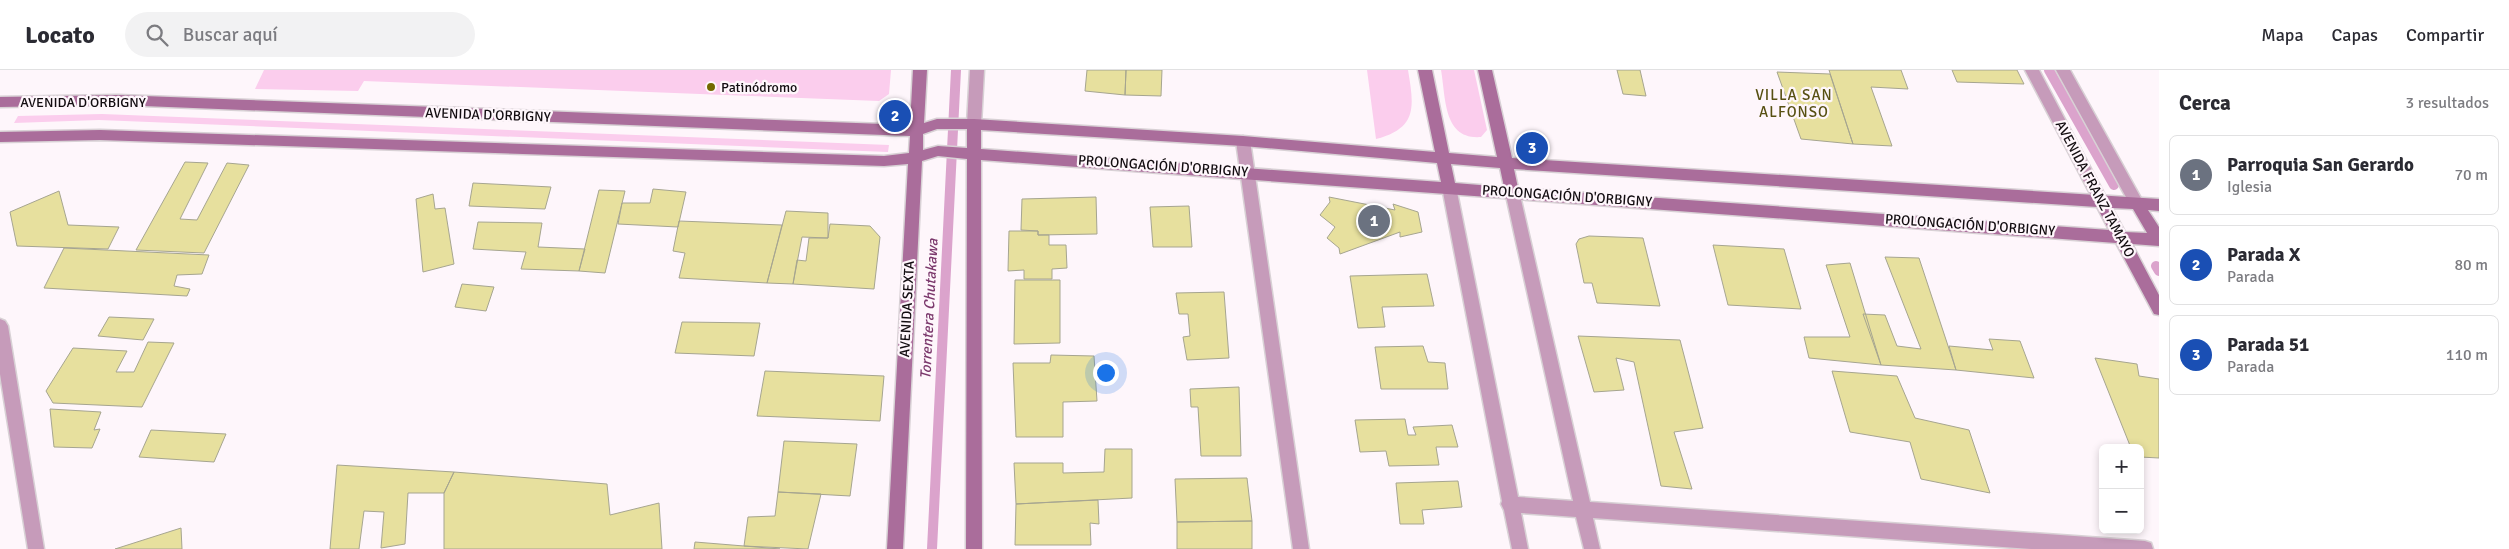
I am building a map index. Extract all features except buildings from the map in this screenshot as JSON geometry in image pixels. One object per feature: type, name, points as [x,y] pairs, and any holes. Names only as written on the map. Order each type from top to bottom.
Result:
[{"type":"main road","name":"AVENIDA SEXTA","points":[[895,549],[920,70]]},
{"type":"main road","points":[[1425,70],[1441,157],[1449,188]]},
{"type":"main road","points":[[1485,70],[1512,191]]},
{"type":"main road","name":"AVENIDA D'ORBIGNY","points":[[0,102],[118,100],[917,131],[937,124],[973,124]]},
{"type":"main road","name":"PROLONGACIÓN D'ORBIGNY","points":[[973,124],[1243,141],[1507,163],[2159,205]]},
{"type":"main road","points":[[973,124],[974,549]]},
{"type":"main road","points":[[0,137],[100,134],[874,161],[915,158],[938,151],[972,153]]},
{"type":"main road","name":"PROLONGACIÓN D'ORBIGNY","points":[[972,153],[1512,191],[2159,240]]},
{"type":"main road","name":"AVENIDA FRANZ TAMAYO","points":[[2101,200],[2159,309]]},
{"type":"main road","name":"AVENIDA FRANZ TAMAYO","points":[[2137,204],[2159,240]]},
{"type":"street","points":[[973,124],[977,70]]},
{"type":"street","name":"AVENIDA FRANZ TAMAYO","points":[[2032,70],[2101,200]]},
{"type":"street","name":"AVENIDA FRANZ TAMAYO","points":[[2063,70],[2137,204]]},
{"type":"street","points":[[1243,141],[1301,549]]},
{"type":"street","points":[[1449,188],[1509,504],[1520,549]]},
{"type":"street","points":[[1512,191],[1592,549]]},
{"type":"street","points":[[0,326],[36,549]]},
{"type":"street","points":[[1509,504],[2145,549]]},
{"type":"shaded area","name":"Patinódromo","points":[[264,70],[891,70],[889,94],[879,101],[364,81],[358,91],[255,89]]},
{"type":"shaded area","points":[[1367,70],[1408,70],[1410,83],[1412,105],[1406,122],[1400,129],[1376,139]]},
{"type":"shaded area","points":[[1441,70],[1474,70],[1487,130],[1481,137],[1469,136],[1459,132],[1453,125],[1446,104]]},
{"type":"shaded area","points":[[102,114],[889,145],[888,152],[99,120],[14,123],[18,116]]},
{"type":"waterway","name":"Torrentera Chutakawa","points":[[932,549],[956,70]]},
{"type":"waterway","points":[[2049,70],[2114,185]]},
{"type":"waterway","points":[[2156,266],[2159,271]]},
{"type":"place","name":"Patinódromo","points":[[711,87]]},
{"type":"place","name":"Parada X","points":[[895,116]]},
{"type":"place","name":"Parada 51","points":[[1532,148]]},
{"type":"place","name":"Parroquia San Gerardo","points":[[1374,221]]},
{"type":"district","name":"VILLA SAN ALFONSO","points":[[1794,104]]}]
